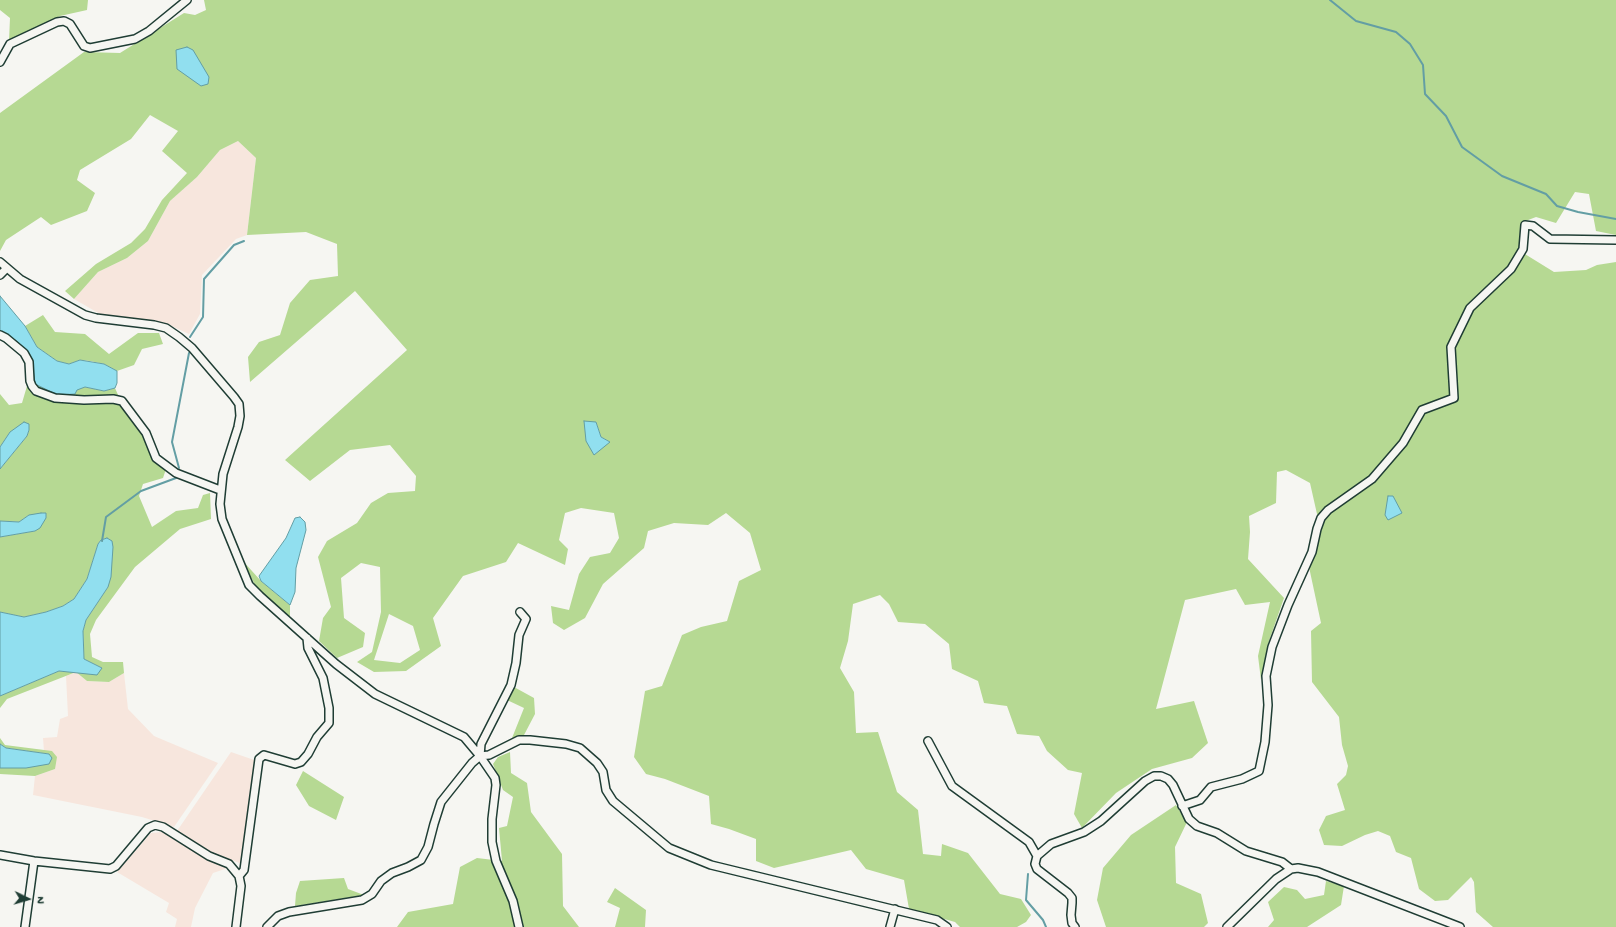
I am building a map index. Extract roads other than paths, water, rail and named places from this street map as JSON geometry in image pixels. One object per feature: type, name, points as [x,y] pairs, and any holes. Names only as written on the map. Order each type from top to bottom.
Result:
[{"type":"street","points":[[0,62],[10,44],[57,22],[64,21],[70,24],[84,46],[90,48],[135,39],[149,31],[187,0]]},
{"type":"street","points":[[1182,806],[1200,800],[1211,787],[1242,779],[1259,771],[1265,742],[1268,704],[1266,676],[1272,647],[1288,605],[1312,552],[1316,529],[1320,518],[1328,510],[1372,479],[1403,443],[1422,410],[1454,398],[1451,346],[1470,308],[1511,269],[1523,249],[1525,225],[1533,226],[1550,239],[1616,240]]},
{"type":"street","points":[[0,262],[20,279],[85,315],[96,318],[154,325],[166,328],[192,348],[234,397],[238,404],[240,416],[223,474],[220,490],[220,504],[222,519],[249,585],[336,664],[375,694],[464,737],[480,756],[495,778],[496,785],[492,819],[492,842],[496,861],[513,902],[519,927]]},
{"type":"street","points":[[0,275],[7,268]]},
{"type":"street","points":[[0,335],[24,353],[30,362],[30,381],[36,390],[55,398],[84,400],[113,399],[122,401],[146,433],[156,458],[176,473],[220,490]]},
{"type":"street","points":[[267,927],[278,916],[289,912],[362,900],[372,894],[381,881],[392,873],[421,860],[428,847],[441,802],[457,780],[480,756],[481,744],[511,685],[516,662],[519,635],[526,620],[520,612]]},
{"type":"street","points":[[239,876],[244,870],[259,759],[264,755],[295,764],[300,762],[308,754],[317,737],[329,723],[329,708],[323,678],[308,648],[307,638]]},
{"type":"street","points":[[480,756],[489,755],[519,740],[566,744],[580,748],[597,763],[603,772],[606,790],[613,801],[669,848],[711,865],[895,909],[937,920],[948,927]]},
{"type":"street","points":[[928,741],[952,786],[1029,842],[1037,856]]},
{"type":"street","points":[[1075,927],[1072,923],[1071,915],[1072,898],[1068,893],[1037,869],[1035,864],[1037,856],[1050,844],[1084,832],[1101,821],[1145,781],[1154,776],[1162,776],[1168,779],[1173,785],[1189,819],[1197,826],[1217,833],[1246,851],[1282,862],[1290,869]]},
{"type":"street","points":[[0,855],[34,861],[110,869],[116,866],[148,828],[155,825],[163,826],[209,856],[229,864],[239,876],[241,886],[236,927]]},
{"type":"street","points":[[25,927],[34,861]]},
{"type":"street","points":[[1227,927],[1276,879],[1290,869],[1298,868],[1318,872],[1460,927]]},
{"type":"street","points":[[890,927],[895,909]]},
{"type":"water","points":[[187,47],[193,50],[209,77],[208,84],[201,86],[177,69],[176,50]]},
{"type":"water","points":[[0,296],[25,326],[37,347],[57,361],[69,364],[80,360],[104,364],[117,371],[117,383],[115,388],[104,391],[85,387],[77,390],[75,394],[58,395],[35,384],[30,355],[18,342],[0,332]]},
{"type":"water","points":[[584,421],[596,422],[601,437],[610,442],[594,455],[586,441]]},
{"type":"water","points":[[24,422],[29,424],[27,436],[0,469],[0,447],[10,432]]},
{"type":"water","points":[[1388,496],[1393,496],[1402,513],[1388,520],[1385,515]]},
{"type":"water","points":[[46,513],[46,518],[40,528],[35,531],[0,537],[0,521],[19,522],[29,515]]},
{"type":"water","points":[[300,517],[305,522],[306,530],[296,568],[295,592],[290,605],[261,581],[259,576],[286,538],[295,518]]},
{"type":"water","points":[[107,538],[112,541],[113,547],[111,577],[108,587],[86,620],[83,631],[84,659],[102,668],[97,675],[59,671],[0,696],[0,612],[24,617],[63,606],[74,599],[87,579],[98,544],[101,540]]},
{"type":"water","points":[[0,744],[6,748],[49,754],[52,758],[49,764],[26,768],[0,768]]},
{"type":"waterway","points":[[1330,0],[1356,21],[1396,32],[1410,44],[1423,65],[1425,94],[1446,116],[1462,147],[1502,176],[1546,194],[1557,206],[1578,212],[1616,219]]},
{"type":"waterway","points":[[190,337],[203,317],[204,279],[234,245],[244,241]]},
{"type":"waterway","points":[[179,468],[172,442],[189,353]]},
{"type":"waterway","points":[[102,541],[106,517],[141,491],[176,478]]},
{"type":"waterway","points":[[1028,874],[1026,900],[1043,920],[1046,927]]}]
